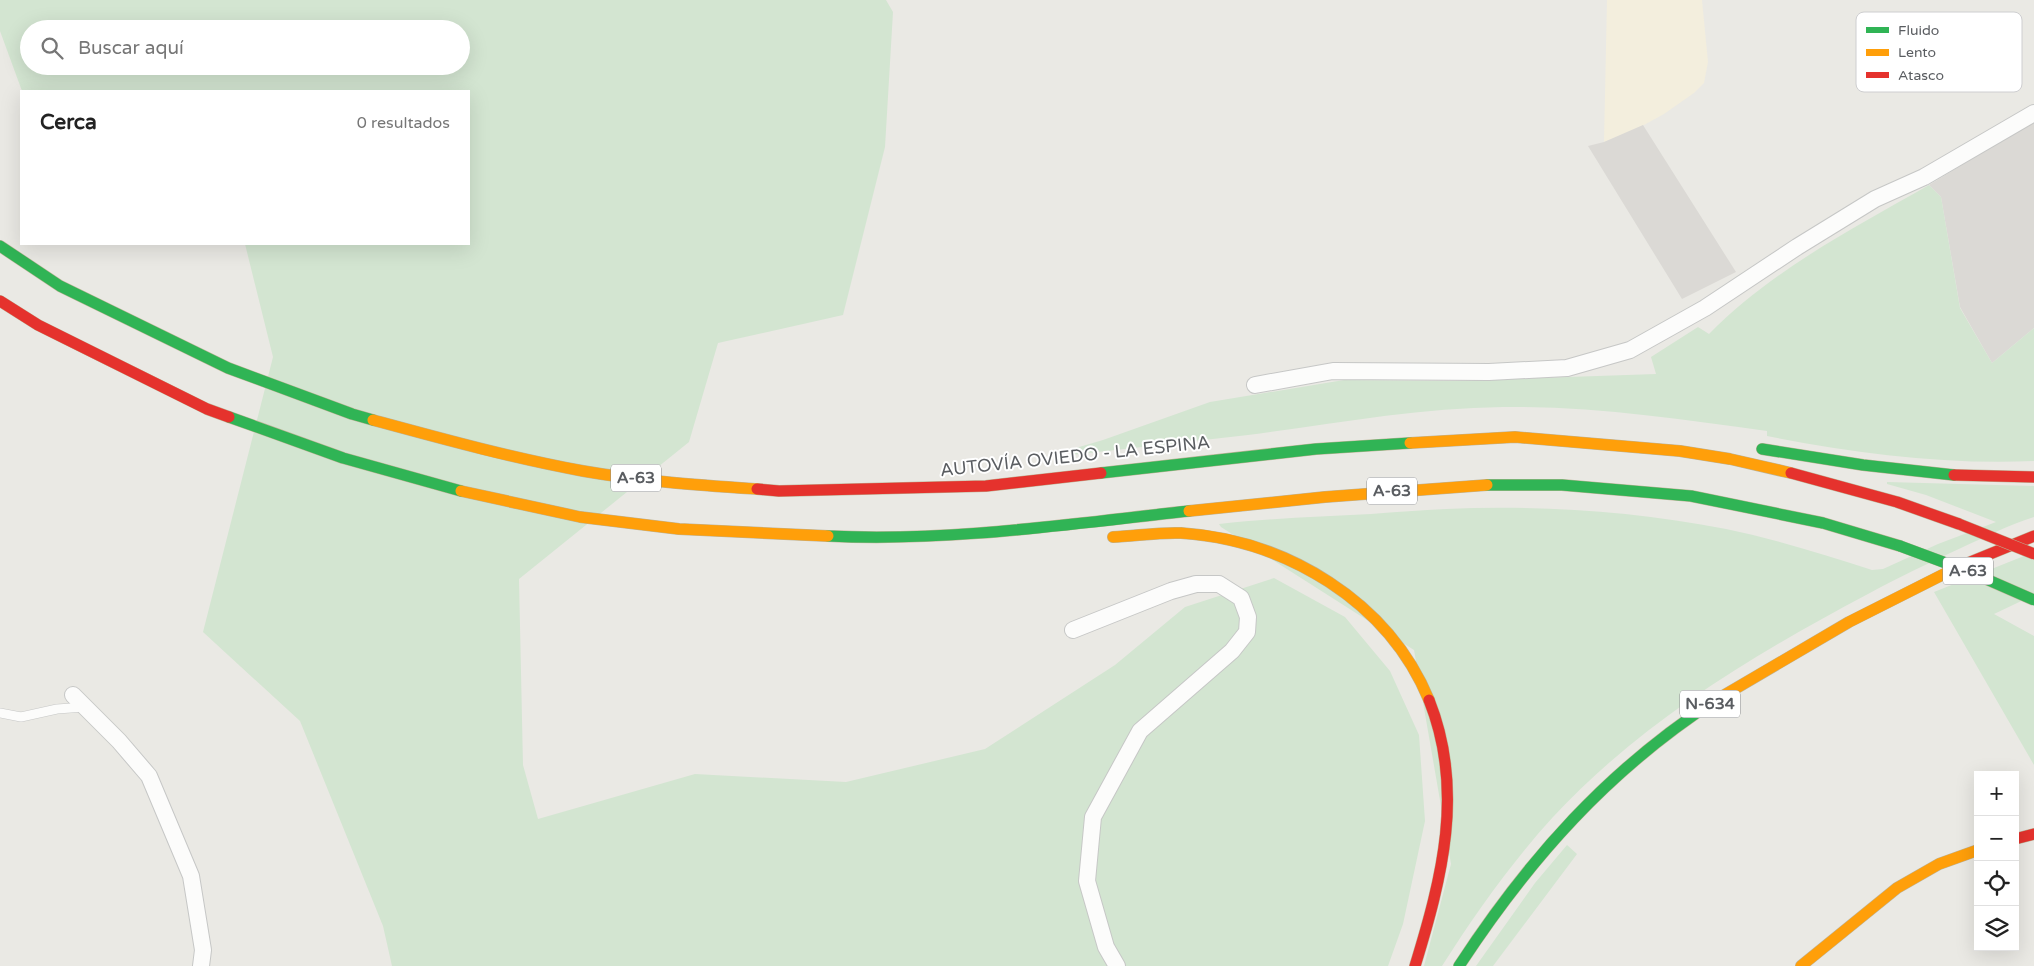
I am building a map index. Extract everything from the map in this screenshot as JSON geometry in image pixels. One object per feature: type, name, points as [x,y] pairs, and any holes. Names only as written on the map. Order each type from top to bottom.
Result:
[{"type":"highway","name":"AUTOVÍA OVIEDO - LA ESPINA","points":[[0,246],[60,286],[228,368],[352,414],[494,453],[585,471],[679,483],[779,491],[878,490],[986,486],[1316,449],[1515,437],[1680,450],[1782,470],[1897,502],[2034,554]]},
{"type":"highway","name":"A-63","points":[[0,301],[38,325],[207,409],[343,458],[484,497],[580,517],[679,529],[879,539],[992,532],[1325,497],[1489,485],[1562,485],[1691,496],[1823,523],[1900,546],[1970,572],[2034,600]]},
{"type":"highway","points":[[1316,449],[1395,433],[1499,428],[1549,428]]},
{"type":"highway","points":[[1752,447],[1885,469],[1989,478],[2034,477]]},
{"type":"highway","points":[[1106,537],[1171,533],[1217,538],[1264,549],[1303,566],[1343,590],[1375,616],[1407,655],[1429,696],[1439,728],[1446,760],[1448,792],[1448,824],[1437,882],[1416,966]]},
{"type":"highway","name":"N-634","points":[[1460,966],[1501,902],[1553,838],[1634,759],[1672,730],[1709,704],[1786,656],[1882,603],[1928,580],[2034,536]]},
{"type":"highway","points":[[879,539],[954,546],[974,545]]},
{"type":"highway","points":[[2019,838],[2034,834]]},
{"type":"highway","points":[[1801,966],[1897,888],[1939,864],[1974,851]]},
{"type":"street","points":[[1255,385],[1333,371],[1489,372],[1567,368],[1630,350],[1705,308],[1797,246],[1875,199],[1924,177],[2034,113]]},
{"type":"street","points":[[1073,630],[1171,591],[1196,584],[1219,584],[1241,598],[1248,617],[1247,632],[1232,651],[1140,730],[1092,817],[1086,881],[1106,947],[1116,966]]},
{"type":"street","points":[[73,695],[119,741],[148,776],[157,800],[170,823],[191,876],[203,950],[201,966]]},
{"type":"lane","points":[[0,713],[21,717],[57,709],[85,707]]},
{"type":"shaded area","points":[[1607,0],[1702,0],[1708,62],[1704,83],[1694,93],[1664,114],[1633,131],[1604,142]]},
{"type":"shaded area","points":[[2034,121],[2034,328],[1992,363],[1960,307],[1941,197],[1929,185]]},
{"type":"shaded area","points":[[1643,125],[1736,272],[1682,299],[1588,146],[1604,142]]},
{"type":"green space","points":[[0,0],[886,0],[893,12],[885,147],[843,315],[718,343],[689,442],[519,579],[523,765],[538,819],[695,774],[846,782],[985,749],[1115,665],[1185,607],[1274,578],[1345,617],[1390,671],[1419,735],[1425,821],[1403,924],[1388,966],[392,966],[383,926],[300,721],[203,632],[273,357],[245,245],[470,245],[470,90],[22,90],[0,31]]},
{"type":"green space","points":[[1929,185],[1941,197],[1960,308],[1992,363],[2034,328],[2034,461],[1967,461],[1900,456],[1833,448],[1767,436],[1767,431],[1734,426],[1635,414],[1536,407],[1439,410],[1248,435],[1071,455],[1069,450],[1210,402],[1344,380],[1454,381],[1656,374],[1651,357],[1698,327],[1709,334],[1733,311],[1786,270]]},
{"type":"green space","points":[[1887,482],[2034,486],[2034,517],[1997,531],[1880,588],[1783,641],[1701,692],[1623,751],[1587,783],[1553,817],[1523,852],[1467,927],[1442,966],[1424,966],[1451,864],[1414,650],[1219,524],[1446,509],[1516,508],[1586,511],[1657,518],[1726,529],[1781,542],[1872,570],[1883,569],[1938,544],[1996,522],[1926,495],[1887,484]]},
{"type":"green space","points":[[2034,552],[2034,595],[1994,614],[2034,636],[2034,765],[1934,592]]},
{"type":"green space","points":[[1567,845],[1577,854],[1493,966],[1476,966],[1535,883]]},
{"type":"traffic: fast","points":[[0,246],[60,286],[228,368],[373,420]]},
{"type":"traffic: fast","points":[[229,417],[343,458],[461,491]]},
{"type":"traffic: fast","points":[[1101,473],[1316,449],[1410,443]]},
{"type":"traffic: fast","points":[[1762,449],[1863,465],[1954,475]]},
{"type":"traffic: fast","points":[[1487,485],[1562,485],[1691,496],[1823,523],[1900,546]]},
{"type":"traffic: fast","points":[[828,536],[918,536],[1009,531],[1189,511]]},
{"type":"traffic: fast","points":[[1900,546],[1970,572],[2034,600]]},
{"type":"traffic: fast","points":[[1459,966],[1514,889],[1573,819],[1640,756],[1716,700]]},
{"type":"traffic: slow","points":[[373,420],[504,454],[583,471],[648,480],[757,489]]},
{"type":"traffic: slow","points":[[1410,443],[1515,437],[1680,451],[1730,459],[1791,473]]},
{"type":"traffic: slow","points":[[1189,511],[1325,497],[1487,485]]},
{"type":"traffic: slow","points":[[461,491],[580,517],[679,529],[828,536]]},
{"type":"traffic: slow","points":[[1113,537],[1181,533],[1220,538],[1258,548],[1295,563],[1329,582],[1360,606],[1388,633],[1411,665],[1429,700]]},
{"type":"traffic: slow","points":[[1716,700],[1849,622],[1958,567]]},
{"type":"traffic: slow","points":[[1801,966],[1897,888],[1939,864],[1974,851]]},
{"type":"traffic: jam","points":[[0,301],[38,325],[207,409],[229,417]]},
{"type":"traffic: jam","points":[[757,489],[779,491],[986,486],[1101,473]]},
{"type":"traffic: jam","points":[[1791,473],[1897,502],[1959,524]]},
{"type":"traffic: jam","points":[[1954,475],[2034,477]]},
{"type":"traffic: jam","points":[[1959,524],[2034,554]]},
{"type":"traffic: jam","points":[[1958,567],[2034,536]]},
{"type":"traffic: jam","points":[[1415,966],[1434,900],[1441,867],[1448,801],[1446,767],[1440,734],[1429,700]]},
{"type":"traffic: jam","points":[[2019,838],[2034,834]]}]
